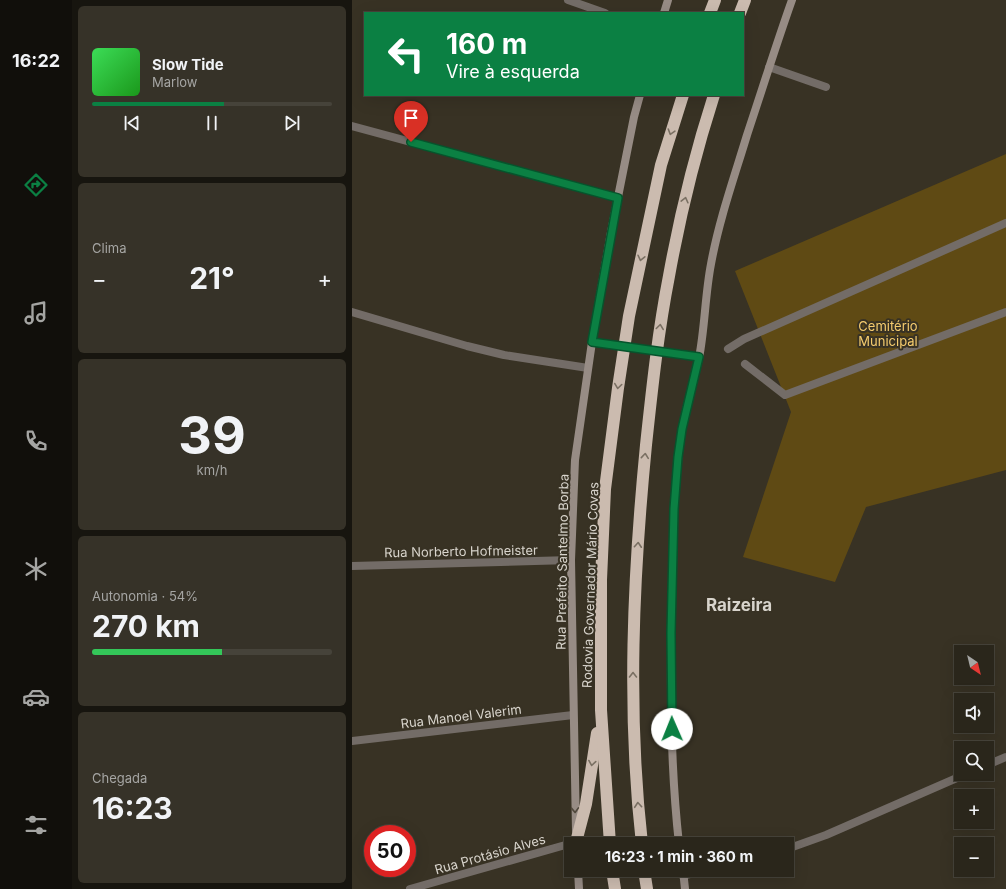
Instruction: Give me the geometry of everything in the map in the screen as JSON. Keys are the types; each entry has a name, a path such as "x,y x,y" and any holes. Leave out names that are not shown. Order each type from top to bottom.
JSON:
{"highway":[{"path":"710,12 715,0"},
{"path":"740,12 745,0"},
{"name":"Rodovia Governador Mário Covas","path":"610,837 601,710 601,588 605,489 628,316 661,165 683,96"},
{"path":"641,837 632,709 633,632 641,495 659,335 668,277 678,225 690,176 714,96"},
{"path":"578,837 586,804 601,710"},
{"path":"613,877 615,889"},
{"path":"645,877 647,889"}],"main road":[{"path":"664,12 668,0"},
{"path":"679,837 674,791 672,743 671,633 674,509 678,457 682,429 699,357 705,297 718,228 792,0"},
{"name":"Rua Prefeito Santelmo Borba","path":"576,837 571,560 575,460 592,342 618,198 634,117 640,96"},
{"path":"592,342 699,357"},
{"path":"578,877 579,889"},
{"path":"684,877 685,889"}],"street":[{"path":"568,0 602,12"},
{"path":"769,68 826,87"},
{"path":"352,126 618,198"},
{"path":"728,349 744,339 1006,223"},
{"path":"352,312 467,346 504,355 588,368"},
{"path":"745,364 785,395 1006,312"},
{"name":"Rua Norberto Hofmeister","path":"352,566 571,560"},
{"name":"Rua Manoel Valerim","path":"352,741 573,715"},
{"path":"994,762 1006,757"},
{"path":"794,846 826,835 954,779"},
{"name":"Rua Protásio Alves","path":"410,889 564,846"}],"green space":[{"name":"Cemitério Municipal","path":"1006,154 1006,470 866,507 835,582 743,557 791,412 735,271"}],"district":[{"name":"Raizeira","path":"739,605"}],"route":[{"path":"411,142 618,198 592,342 699,357 682,429 674,509 671,633 672,729"}]}
